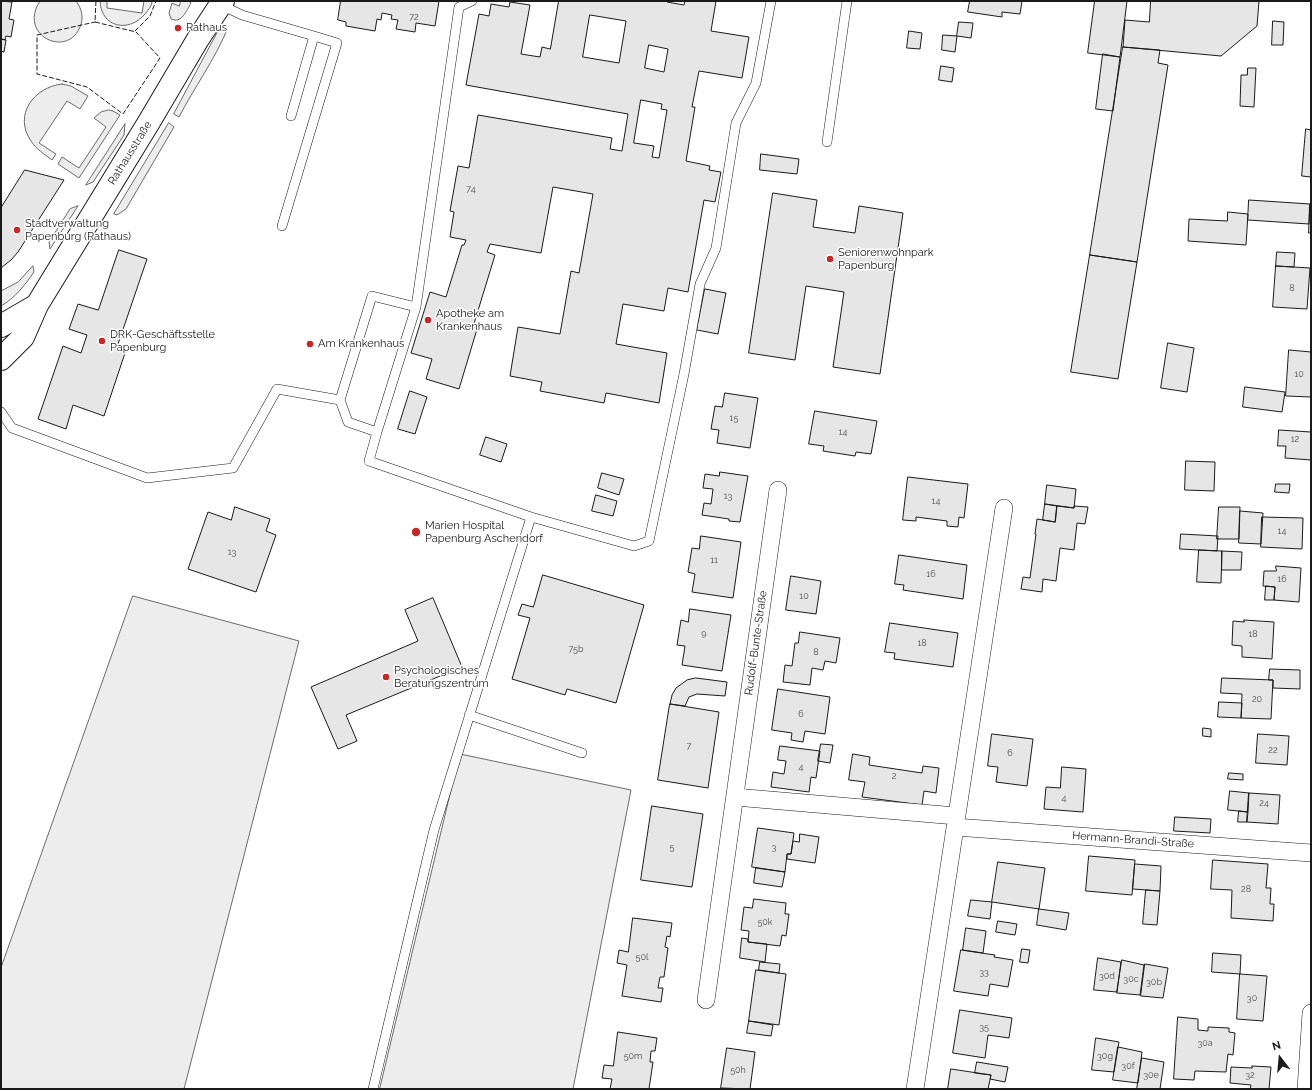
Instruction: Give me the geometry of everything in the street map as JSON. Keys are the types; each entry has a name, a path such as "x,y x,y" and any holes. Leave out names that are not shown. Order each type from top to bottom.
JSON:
{"street":[{"name":"Rathausstraße","path":"1,359 23,337 37,305 145,129 198,39 222,3"},
{"name":"Rathausstraße","path":"1,326 37,305"},
{"name":"Rudolf-Bunte-Straße","path":"706,1000 778,490"},
{"path":"915,1089 1004,508"},
{"path":"735,797 956,822"},
{"name":"Hermann-Brandi-Straße","path":"956,822 1311,853"},
{"path":"1308,1084 1311,1013"}],"lane":[{"path":"472,1 459,7 416,308 369,461 530,516 634,546 649,541 684,374 700,284 716,248 736,123 756,83 772,1"},
{"path":"827,142 847,1"},
{"path":"222,3 242,15 337,43 282,226"},
{"path":"291,116 314,36"},
{"path":"377,432 348,422 340,400 372,296 416,308"},
{"path":"1,412 12,428 147,478 233,468 277,389 340,400"},
{"path":"372,1089 434,830 530,516"},
{"path":"469,715 582,753"}],"shaded area":[{"path":"40,1 76,1 81,10 82,20 80,27 74,36 65,41 56,42 46,39 39,33 35,24 35,13"},
{"path":"100,1 107,1 107,8 142,13 144,1 151,1 152,3 139,20 131,24 117,25 110,22 105,17"},
{"path":"181,1 189,1 191,3 181,18 178,20 171,19 169,13 172,3 179,6"},
{"path":"221,26 227,30 222,41 179,117 174,114"},
{"path":"62,84 71,86 88,96 80,109 67,101 39,143 56,154 52,160 33,144 26,131 24,122 29,104 35,96 52,86"},
{"path":"109,110 120,115 79,178 58,164 62,157 79,168 106,127 94,118 101,112"},
{"path":"169,123 174,127 126,209 117,215 114,214"},
{"path":"125,124 124,135 93,182 86,185"},
{"path":"78,206 50,249 49,242 70,209"},
{"path":"33,266 34,272 23,286 11,299 1,306 1,291 18,282"},
{"path":"133,596 299,641 184,1089 1,1089 1,968"},
{"path":"460,754 631,790 573,1089 380,1089"}],"building":[{"path":"1,1 12,2 9,19 14,20 11,37 6,36 5,40 1,39"},
{"path":"341,1 439,1 435,26 416,23 415,32 396,29 398,20 391,19 392,15 382,13 381,20 377,19 375,31 346,26 346,22 338,20"},
{"path":"559,1 668,1 667,2 684,5 685,1 716,1 711,31 749,37 742,78 699,71 692,107 695,107 686,161 710,166 709,170 721,172 715,202 704,200 688,292 668,288 664,311 623,304 616,344 667,353 659,403 606,393 604,403 540,391 542,382 510,376 518,327 560,334 571,271 579,273 593,194 553,187 541,253 490,244 487,252 495,255 473,327 477,329 459,389 426,379 432,359 411,353 430,292 446,297 462,245 464,245 466,240 450,237 454,212 450,211 458,166 469,168 478,115 612,138 610,149 622,151 628,114 466,85 479,14 489,16 491,4 509,7 510,2 530,5 521,54 540,57 542,47 550,49","holes":["590,15 626,21 619,63 583,57","649,45 668,49 664,72 645,68","641,100 662,104 661,109 667,110 659,158 652,157 654,146 634,143"]},
{"path":"970,1 1022,1 1020,14 1002,12 1002,17 968,12"},
{"path":"1095,1 1127,1 1120,57 1088,53"},
{"path":"1151,1 1259,1 1257,26 1221,56 1123,47 1125,20 1149,22"},
{"path":"1273,21 1284,22 1283,45 1272,45"},
{"path":"959,22 973,23 971,38 957,36"},
{"path":"909,31 922,33 920,49 907,48"},
{"path":"943,35 957,36 955,52 942,50"},
{"path":"1,39 6,40 4,52 1,51"},
{"path":"1123,47 1160,50 1158,63 1168,65 1137,262 1090,255"},
{"path":"1103,54 1120,57 1113,111 1096,109"},
{"path":"941,66 954,68 952,82 939,80"},
{"path":"1248,68 1256,68 1254,107 1240,106 1241,75 1247,75"},
{"path":"1306,129 1311,130 1311,177 1302,176"},
{"path":"761,154 799,159 797,174 760,170"},
{"name":"Stadtverwaltung Papenburg (Rathaus)","path":"25,170 64,180 18,252 1,268 1,208"},
{"name":"Seniorenwohnpark Papenburg","path":"773,193 817,200 813,227 855,233 859,206 903,213 880,374 833,367 844,292 806,286 795,360 749,353"},
{"path":"1249,200 1310,204 1309,224 1248,220"},
{"path":"1310,204 1311,233 1309,233"},
{"path":"1228,212 1248,214 1246,245 1188,241 1189,219 1227,221"},
{"name":"DRK-Geschäftsstelle Papenburg","path":"119,250 147,259 117,347 126,350 104,416 73,405 66,429 38,419 63,346 81,353 87,335 69,329 78,304 98,310"},
{"path":"1277,252 1295,253 1294,267 1276,266"},
{"path":"1090,255 1137,262 1118,379 1071,372"},
{"path":"1276,266 1310,268 1307,309 1273,307"},
{"path":"705,289 726,293 718,334 697,330"},
{"path":"1168,343 1194,348 1187,392 1161,388"},
{"path":"1289,350 1311,352 1311,397 1286,396"},
{"path":"1245,387 1285,392 1282,412 1243,407"},
{"path":"410,391 427,397 415,434 398,429"},
{"path":"725,393 758,398 750,448 717,443 719,430 711,429 715,406 722,407"},
{"path":"815,411 877,421 871,454 856,452 855,456 823,451 824,446 809,444"},
{"path":"1279,430 1311,432 1311,460 1285,458 1286,446 1278,446"},
{"path":"486,437 507,444 501,462 480,455"},
{"path":"1186,461 1215,462 1214,491 1185,490"},
{"path":"720,472 748,476 740,522 702,515 704,503 711,504 713,489 703,488 705,474 719,476"},
{"path":"602,473 624,479 619,495 598,488"},
{"path":"908,477 968,484 964,518 959,517 958,527 947,526 947,521 916,517 916,521 903,520"},
{"path":"1276,484 1290,484 1289,493 1275,492"},
{"path":"1047,485 1076,489 1074,508 1045,504"},
{"path":"596,495 617,501 613,516 592,511"},
{"path":"1045,504 1057,506 1055,522 1043,520"},
{"path":"1057,506 1074,508 1074,506 1088,507 1085,524 1077,523 1074,550 1060,548 1056,581 1043,579 1042,592 1021,589 1023,577 1030,578 1037,519 1055,522"},
{"path":"235,507 270,519 266,531 276,535 256,592 188,569 208,512 231,520"},
{"path":"1219,507 1240,507 1239,539 1217,539"},
{"path":"1240,511 1263,513 1261,544 1239,543"},
{"path":"1262,517 1303,518 1302,549 1261,547"},
{"path":"1181,534 1218,536 1217,551 1180,549"},
{"path":"701,536 741,542 733,598 692,592 695,574 688,572 692,548 699,549"},
{"path":"1199,550 1222,551 1221,583 1197,582"},
{"path":"1222,551 1242,552 1241,570 1222,570"},
{"path":"899,555 967,565 963,599 903,590 904,585 895,584"},
{"path":"1276,566 1301,568 1299,602 1274,600 1275,587 1263,586 1264,571 1276,571"},
{"path":"543,575 644,605 616,703 567,689 565,695 512,679 530,618 518,615 522,604 533,607"},
{"path":"791,576 821,581 816,614 786,610"},
{"path":"1266,586 1275,587 1274,600 1265,600"},
{"name":"Psychologisches Beratungszentrum","path":"433,598 462,667 346,715 357,741 338,749 311,687 418,641 405,610"},
{"path":"690,609 731,615 722,671 682,665 685,646 677,645 681,620 688,622"},
{"path":"1244,620 1274,622 1272,659 1242,657 1242,646 1232,645 1233,621 1244,622"},
{"path":"890,623 958,633 953,667 894,659 895,653 885,652"},
{"path":"800,632 840,638 836,663 825,661 823,670 812,668 810,685 783,682 785,665 792,666 795,643 798,643"},
{"path":"1270,669 1300,670 1300,689 1273,688 1273,680 1269,680"},
{"path":"696,678 727,682 725,696 697,694 689,697 685,706 670,704 672,695 676,688 687,680"},
{"path":"1222,678 1273,680 1271,719 1241,718 1242,694 1221,693"},
{"path":"778,689 830,697 825,734 805,731 803,742 791,740 792,733 772,730"},
{"path":"1219,702 1242,703 1241,718 1218,717"},
{"path":"670,704 719,712 708,788 658,780"},
{"path":"1203,728 1211,729 1211,737 1203,736"},
{"path":"992,734 1033,739 1027,786 996,782 998,767 988,766"},
{"path":"1258,734 1289,736 1287,765 1256,763"},
{"path":"821,744 833,745 830,763 818,761"},
{"path":"780,746 820,751 816,778 811,777 809,792 771,787 773,772 784,774 786,761 778,760"},
{"path":"853,754 870,757 869,765 922,773 923,766 939,768 936,793 924,791 922,805 862,797 865,782 849,780"},
{"path":"1062,767 1086,769 1083,812 1044,809 1046,787 1060,788"},
{"path":"1229,773 1243,774 1243,780 1228,779"},
{"path":"1230,791 1249,793 1248,812 1228,810"},
{"path":"1249,793 1280,795 1278,824 1247,822"},
{"path":"652,806 703,814 692,887 641,880"},
{"path":"1239,811 1248,812 1247,822 1238,822"},
{"path":"1175,817 1211,819 1210,833 1174,831"},
{"path":"758,828 794,833 791,854 787,854 785,872 752,867"},
{"path":"800,834 819,837 815,863 787,859 787,854 791,854 793,841 799,842"},
{"path":"1089,856 1135,860 1132,895 1086,891"},
{"path":"1213,860 1268,864 1266,888 1271,888 1270,904 1274,904 1273,921 1231,918 1232,890 1211,889"},
{"path":"998,862 1045,868 1039,909 992,902"},
{"path":"1135,864 1161,866 1160,891 1133,889"},
{"path":"756,868 785,872 782,887 754,883"},
{"path":"1146,890 1160,891 1157,925 1143,924"},
{"path":"754,899 786,903 785,914 789,914 786,936 782,935 780,946 748,942 749,931 741,930 744,907 752,908"},
{"path":"971,900 992,902 990,919 968,916"},
{"path":"1039,909 1069,913 1066,930 1037,925"},
{"path":"633,918 672,923 670,937 667,936 665,947 668,948 664,977 660,977 658,988 663,988 661,1002 622,996 627,965 617,963 619,950 628,952"},
{"path":"998,921 1017,924 1015,935 996,932"},
{"path":"966,928 986,931 983,953 963,950"},
{"path":"742,938 748,939 748,942 767,944 765,962 740,958"},
{"path":"1022,949 1030,950 1028,963 1020,962"},
{"path":"961,950 995,955 994,957 1013,960 1008,987 990,984 988,996 954,991"},
{"path":"1213,953 1241,955 1240,974 1212,972"},
{"path":"1098,958 1121,962 1117,992 1094,990"},
{"path":"1122,960 1144,965 1140,995 1117,993"},
{"path":"760,962 780,964 779,973 759,970"},
{"path":"1145,964 1168,968 1163,998 1141,996"},
{"path":"756,970 786,974 779,1025 749,1021"},
{"path":"1240,974 1267,976 1263,1021 1237,1019"},
{"path":"960,1010 1012,1018 1009,1038 988,1035 985,1058 953,1053"},
{"path":"1178,1017 1198,1019 1198,1030 1208,1031 1208,1027 1229,1028 1229,1032 1235,1033 1233,1055 1228,1054 1226,1072 1195,1071 1194,1080 1174,1079"},
{"path":"749,1021 773,1025 771,1036 747,1033"},
{"path":"618,1032 657,1038 655,1051 651,1051 650,1062 653,1062 649,1089 610,1089 612,1079 602,1078 604,1065 613,1066"},
{"path":"1096,1038 1119,1042 1114,1072 1092,1070"},
{"path":"1118,1047 1142,1052 1138,1083 1113,1080"},
{"path":"727,1048 755,1052 750,1089 721,1088"},
{"path":"1142,1058 1164,1062 1160,1089 1137,1089"},
{"path":"977,1062 1008,1067 1005,1082 990,1079 991,1075 975,1073"},
{"path":"1252,1066 1271,1067 1269,1089 1250,1089 1251,1085 1230,1083 1231,1067 1252,1068"},
{"path":"951,1069 991,1075 988,1089 948,1089"}],"fence":[{"path":"96,1 96,22"},
{"path":"135,31 150,16 156,1"},
{"path":"95,22 136,32 160,58 123,114 87,87 37,74 37,35 95,22"}],"place":[{"name":"Rathaus","path":"178,28"},
{"name":"Stadtverwaltung Papenburg (Rathaus)","path":"17,230"},
{"name":"Seniorenwohnpark Papenburg","path":"830,259"},
{"name":"Apotheke am Krankenhaus","path":"428,320"},
{"name":"DRK-Geschäftsstelle Papenburg","path":"102,341"},
{"name":"Am Krankenhaus","path":"310,344"},
{"name":"Marien Hospital Papenburg Aschendorf","path":"416,532"},
{"name":"Psychologisches Beratungszentrum","path":"386,677"}]}
